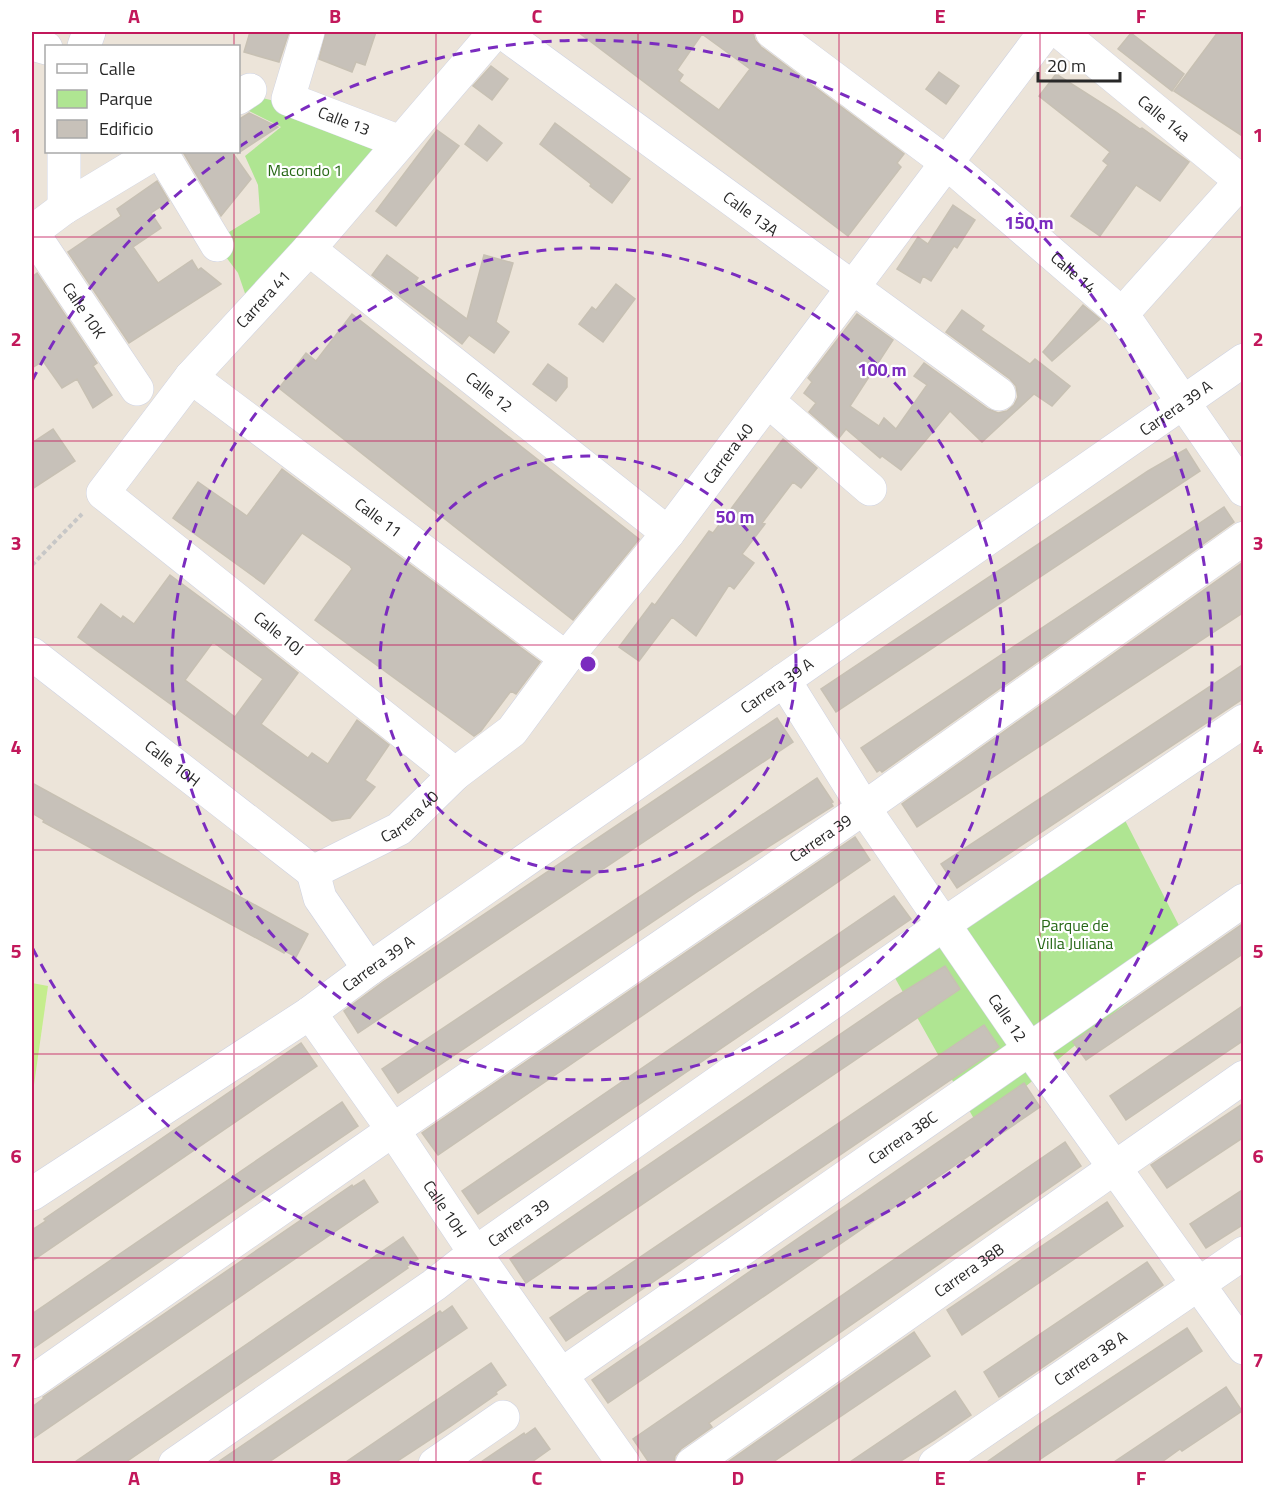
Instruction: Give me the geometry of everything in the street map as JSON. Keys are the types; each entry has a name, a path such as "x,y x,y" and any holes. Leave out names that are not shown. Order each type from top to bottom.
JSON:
{"street":[{"name":"Calle 13","path":"308,32 288,99 400,142"},
{"name":"Carrera 41","path":"103,493 191,377 309,249 495,32"},
{"name":"Calle 13A","path":"502,32 999,394"},
{"name":"Calle 14","path":"772,32 947,164 1122,314 1244,490"},
{"name":"Carrera 40","path":"313,872 399,829 454,774 512,731 566,658 668,533 1045,32"},
{"name":"Calle 14a","path":"1060,32 1242,179"},
{"path":"64,153 64,208"},
{"path":"32,232 64,208 157,153"},
{"path":"160,153 217,245"},
{"path":"1122,314 1242,179"},
{"name":"Calle 10K","path":"32,232 137,389"},
{"name":"Calle 12","path":"309,249 668,533"},
{"name":"Carrera 39 A","path":"32,1194 310,1013 369,969 1244,360"},
{"name":"Calle 11","path":"191,377 566,658"},
{"path":"768,401 870,489"},
{"name":"Calle 10J","path":"103,493 454,774"},
{"name":"Carrera 39","path":"32,1382 393,1130 864,808 1244,537"},
{"name":"Calle 10H","path":"32,654 313,872"},
{"name":"Calle 12","path":"784,680 864,808 1030,1050 1244,1348"},
{"name":"Carrera 39","path":"175,1464 434,1285 475,1253 944,924 1244,721"},
{"path":"313,872 320,898 369,969"},
{"name":"Carrera 38C","path":"561,1375 1244,900"},
{"name":"Calle 10H","path":"310,1013 624,1464"},
{"name":"Carrera 38B","path":"692,1464 1244,1077"},
{"name":"Carrera 38 A","path":"935,1464 1244,1253"},
{"path":"435,1464 503,1417"}],"path":[{"path":"32,565 103,493"}],"green space":[{"name":"Macondo 1","path":"254,96 287,104 391,143 249,305 238,273 226,257 221,237 260,213 258,185 245,156 281,127 247,110"},
{"name":"Parque de Villa Juliana","path":"1110,791 1191,949 978,1126 895,978"},
{"path":"32,983 48,986 32,1099"}],"building":[{"path":"250,32 289,32 279,62 244,52"},
{"path":"326,32 376,32 365,65 356,62 352,72 319,59"},
{"path":"578,32 753,32 755,40 761,47 904,154 897,163 901,167 848,236","holes":["702,34 750,69 719,110 679,81 683,75 677,70"]},
{"path":"1218,32 1244,32 1244,137 1174,91"},
{"path":"1131,33 1184,74 1172,91 1118,49"},
{"path":"491,66 508,79 492,100 473,86"},
{"path":"939,72 959,86 946,104 926,89"},
{"path":"1056,74 1140,129 1142,128 1189,162 1160,201 1136,185 1100,236 1071,216 1108,165 1103,161 1110,152 1039,96"},
{"path":"249,113 278,127 240,152 240,119"},
{"path":"555,123 630,179 612,203 540,144"},
{"path":"479,125 502,143 487,161 465,144"},
{"path":"437,130 459,146 396,226 376,211"},
{"path":"184,153 233,153 251,179 221,216"},
{"path":"157,181 169,201 151,213 161,228 133,247 158,283 192,260 198,270 201,268 221,284 129,343 68,252 121,216 117,209"},
{"path":"953,205 975,220 957,248 954,246 931,281 923,276 920,283 897,269 918,237 928,244"},
{"path":"387,255 418,278 416,281 467,319 484,255 513,263 496,322 509,332 494,353 469,335 462,344 372,275"},
{"path":"37,273 97,363 93,366 112,395 93,408 77,379 62,388 43,361 32,368 32,277"},
{"path":"616,284 635,299 603,342 579,324 592,307 596,310"},
{"path":"1083,305 1100,319 1052,361 1043,352"},
{"path":"962,310 984,326 981,330 1030,364 1035,359 1070,386 1052,406 1034,394 982,442 950,411 901,470 882,456 880,458 846,429 839,438 809,412 816,403 804,393 812,382 808,378 857,314 893,340 850,406 879,426 884,418 896,429 927,385 914,376 924,363 988,409 998,413 1007,411 1018,397 1016,386 1010,379 946,332"},
{"path":"352,314 639,539 573,620 279,388 306,353 316,361"},
{"path":"548,364 567,378 567,387 556,401 533,384"},
{"path":"53,429 75,461 32,489 32,443"},
{"path":"783,439 817,468 801,488 793,482 762,523 765,524 742,554 754,563 734,589 729,585 696,636 672,617 639,661 619,647 652,603 655,605 709,531 713,533"},
{"path":"1186,449 1200,471 836,712 821,689 1148,471"},
{"path":"282,469 540,662 516,694 511,691 481,731 474,736 315,620 352,569 350,566 302,533 264,584 173,518 198,482 247,516"},
{"path":"1224,507 1234,522 882,772 880,770 877,772 861,748"},
{"path":"1242,563 1244,565 1244,612 917,827 902,804"},
{"path":"170,575 298,673 261,724 308,758 312,753 328,764 357,720 389,745 365,780 375,787 350,818 332,821 78,637 101,604 121,619 123,616 134,624","holes":["213,642 263,679 235,717 185,680"]},
{"path":"1244,664 1244,698 957,888 941,864"},
{"path":"777,718 793,742 358,1033 344,1011 383,982"},
{"path":"817,778 833,802 831,803 833,806 700,890 398,1093 382,1069"},
{"path":"32,783 308,934 296,957 285,951 284,953 43,822 44,820 32,813"},
{"path":"855,837 870,860 438,1155 422,1133"},
{"path":"894,896 911,919 478,1214 462,1191"},
{"path":"1244,923 1244,953 1086,1060 1073,1042"},
{"path":"945,966 960,989 526,1283 510,1259 895,997"},
{"path":"1244,1005 1244,1040 1126,1120 1110,1096"},
{"path":"984,1025 999,1047 566,1341 550,1318"},
{"path":"301,1043 317,1066 32,1261 32,1230 46,1221 44,1219"},
{"path":"1024,1083 1040,1107 608,1403 592,1380"},
{"path":"342,1102 358,1126 32,1349 32,1314"},
{"path":"1244,1103 1244,1137 1167,1188 1151,1165"},
{"path":"1065,1142 1081,1166 709,1423 712,1427 681,1449 675,1456 674,1464 650,1464 633,1439"},
{"path":"364,1180 378,1202 32,1439 32,1407 43,1397 352,1185 353,1187"},
{"path":"1244,1189 1244,1224 1206,1248 1190,1224"},
{"path":"1107,1202 1123,1226 962,1335 947,1310"},
{"path":"403,1237 418,1259 291,1349 123,1464 72,1464"},
{"path":"1147,1262 1163,1285 999,1397 984,1372"},
{"path":"452,1306 467,1328 266,1464 215,1464 440,1311 442,1313"},
{"path":"1187,1328 1202,1351 1033,1464 984,1464 1044,1422"},
{"path":"914,1332 930,1356 770,1464 725,1464"},
{"path":"491,1363 506,1385 496,1392 497,1394 451,1426 393,1464 343,1464"},
{"path":"1226,1387 1242,1411 1159,1464 1111,1464"},
{"path":"955,1391 971,1415 896,1464 847,1464"},
{"path":"535,1428 550,1449 529,1464 478,1464 524,1433 525,1435"}]}
